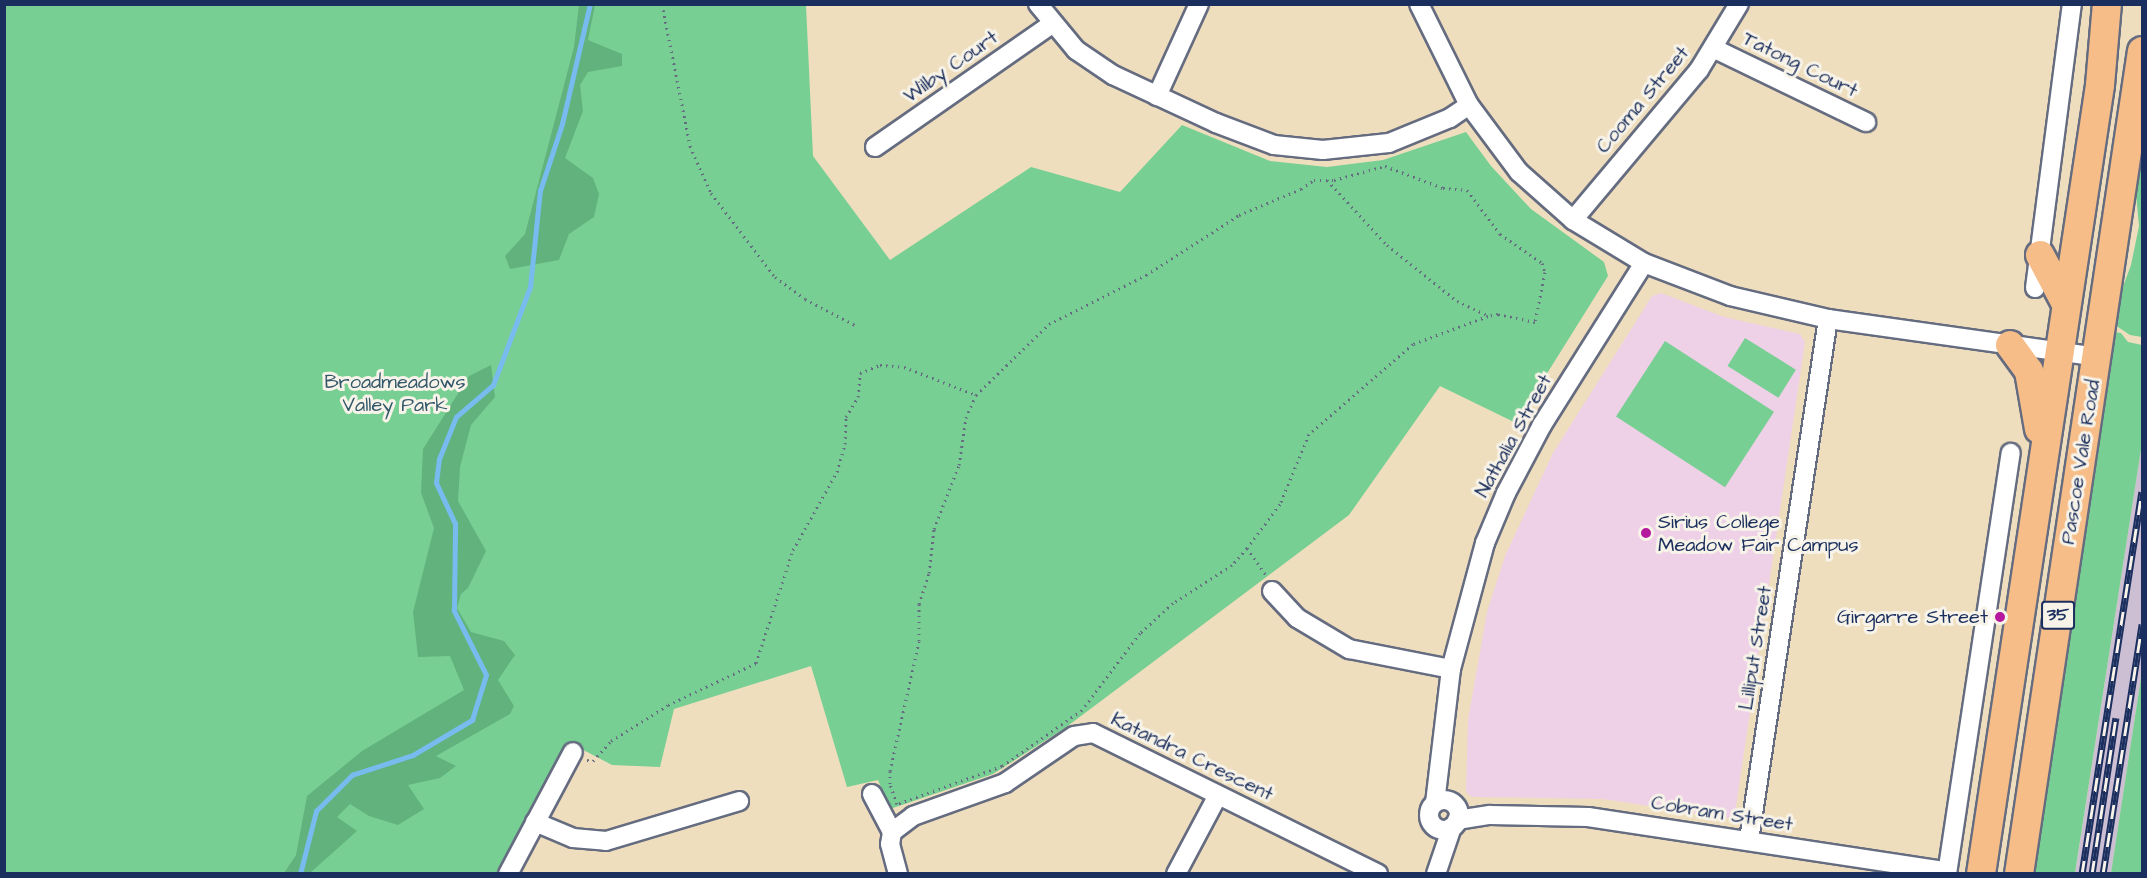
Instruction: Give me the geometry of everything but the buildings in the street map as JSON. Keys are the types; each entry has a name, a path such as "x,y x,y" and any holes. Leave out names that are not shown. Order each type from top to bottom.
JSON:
{"main road":[{"name":"Pascoe Vale Road","path":"1981,873 2100,85 2107,4"},
{"name":"Pascoe Vale Road","path":"2019,873 2142,51"},
{"path":"2040,255 2067,304"},
{"path":"2010,345 2029,371 2043,458"}],"street":[{"path":"1038,4 1052,24 1095,64 1157,96 1249,137 1323,150 1389,143 1450,118 1469,105"},
{"path":"1157,96 1199,4"},
{"path":"1419,4 1469,105 1519,172 1573,220 1644,263 1730,296 1828,319 2097,357"},
{"name":"Cooma Street","path":"1573,220 1715,49 1739,4"},
{"path":"2035,288 2072,4"},
{"name":"Wilby Court","path":"875,147 1052,24"},
{"name":"Tatong Court","path":"1715,49 1866,122"},
{"name":"Nathalia Street","path":"1436,872 1448,814 1443,753 1451,669 1471,587 1506,493 1542,425 1644,263"},
{"name":"Lilliput Street","path":"1749,840 1828,319"},
{"path":"1947,872 2000,540 2011,453"},
{"name":"Pascoe Vale Road","path":"2000,540 2032,533"},
{"path":"1269,583 1297,618 1349,649 1451,669"},
{"name":"Katandra Crescent","path":"892,832 913,816 1005,783 1081,734 1107,738 1378,873"},
{"path":"508,873 572,755"},
{"path":"872,794 892,832 890,844 898,873"},
{"path":"1176,873 1218,795"},
{"path":"536,822 573,838 606,841 740,801"},
{"name":"Cobram Street","path":"1448,814 1588,817 1947,872"}],"path":[{"path":"662,4 690,146 711,193 775,277 805,299 855,325"},
{"path":"1385,166 1443,188 1471,193 1487,220 1539,260 1545,272 1535,322 1498,314 1413,344 1309,434 1280,504 1247,548 1232,565 1173,603 1140,633 1082,710 1002,766 897,804 890,784 890,771 920,641 920,604 929,573 934,529 959,465 966,418 976,395 1049,324 1146,275 1239,215 1301,189 1314,180 1328,180 1385,166"},
{"path":"1328,180 1387,245 1457,301 1488,316"},
{"path":"572,755 594,761 611,741 668,705 756,663 793,550 837,472 845,444 846,417 858,397 860,372 880,365 904,367 976,395"},
{"path":"1247,548 1269,583"}],"shaded area":[{"name":"Sirius College Meadow Fair Campus","path":"1661,293 1724,317 1800,334 1805,342 1735,813 1728,818 1603,799 1472,797 1466,792 1468,720 1487,612 1505,556 1553,453 1652,296"},
{"path":"2142,443 2142,671 2111,873 2075,874"}],"green space":[{"name":"Broadmeadows Valley Park","path":"5,5 806,5 813,156 890,260 1031,167 1120,192 1182,125 1270,161 1327,167 1383,160 1466,132 1491,166 1531,209 1604,262 1608,276 1516,423 1440,386 1349,515 1065,728 993,774 890,809 878,780 847,787 811,666 674,709 660,767 612,765 570,743 499,873 5,874"},
{"path":"579,5 595,5 588,40 622,54 622,66 588,72 580,85 583,111 565,158 593,178 599,194 594,217 569,234 559,260 510,269 505,256 525,234 574,47"},
{"path":"2142,138 2142,337 2130,335 2115,325 2117,303 2131,265 2139,226 2135,182"},
{"path":"2113,332 2121,333 2128,342 2142,345 2142,443 2075,873 2031,874"},
{"path":"1745,338 1796,370 1778,398 1728,366"},
{"path":"1665,341 1774,412 1725,487 1616,416"},
{"path":"491,365 495,397 471,425 460,467 458,501 486,551 468,588 461,594 457,608 471,632 504,641 515,655 498,680 514,706 510,714 436,756 456,766 440,778 408,785 424,809 398,825 369,816 350,804 337,817 357,831 310,873 284,873 296,855 307,796 362,751 464,690 450,656 418,657 413,612 434,528 421,493 423,449 469,376"},
{"path":"2142,671 2142,873 2111,873"}],"waterway":[{"path":"300,874 316,811 352,775 413,755 472,720 486,675 454,611 455,524 436,483 439,459 456,417 493,385 530,287 540,191 562,124 590,4"}],"railway":[{"path":"2082,874 2142,492"},
{"path":"2103,874 2142,624"},
{"path":"2092,874 2116,718"}],"place":[{"name":"Sirius College Meadow Fair Campus","path":"1646,533"},
{"name":"Girgarre Street","path":"2000,617"}]}
